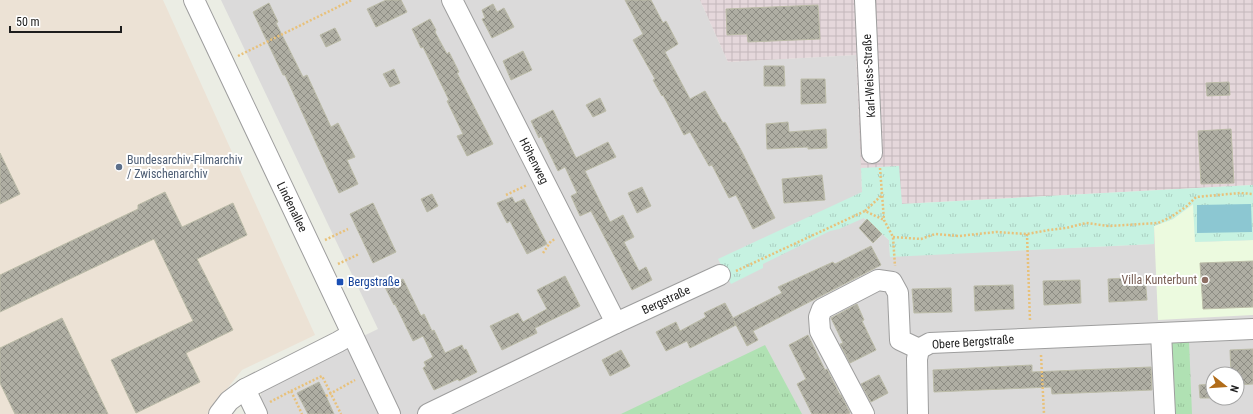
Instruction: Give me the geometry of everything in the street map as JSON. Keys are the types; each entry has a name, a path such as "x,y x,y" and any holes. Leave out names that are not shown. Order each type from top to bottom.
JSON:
{"street":[{"name":"Lindenallee","path":"194,0 390,414"},
{"name":"Höhenweg","path":"452,0 616,323"},
{"name":"Karl-Weiss-Straße","path":"865,0 872,152"},
{"name":"Bergstraße","path":"428,414 616,323 720,275"},
{"path":"864,414 820,331 819,318 822,309 878,280 892,282"},
{"name":"Obere Bergstraße","path":"892,282 898,293 900,340 919,349 930,343 1253,329"},
{"path":"1160,333 1164,414"},
{"path":"219,414 229,401 245,388 352,334"},
{"path":"918,414 917,359 919,349"},
{"path":"245,388 256,412"}],"path":[{"path":"237,56 352,0"},
{"path":"872,152 880,167 884,220 893,237 895,268 892,282"},
{"path":"506,195 542,178"},
{"path":"893,237 921,240 935,234 959,236 996,232 1027,234 1066,228 1086,223 1109,226 1158,223 1171,217 1187,206 1196,196 1240,193 1253,194"},
{"path":"720,275 735,272 865,211 883,195"},
{"path":"865,211 884,220"},
{"path":"325,240 348,230"},
{"path":"1027,234 1030,328 1039,330 1041,338 1044,414"},
{"path":"337,264 359,254"},
{"path":"256,412 322,376 341,414"},
{"path":"326,396 356,379"},
{"path":"292,391 302,414"}],"shaded area":[{"name":"Bundesarchiv-Filmarchiv / Zwischenarchiv","path":"0,0 163,0 315,335 242,370 207,414 0,414"},
{"path":"221,0 700,0 728,62 856,55 864,218 889,240 890,256 1154,244 1154,226 1173,219 1195,242 1253,240 1253,414 264,414 261,407 261,392 272,380 378,329"},
{"path":"700,0 1253,0 1253,185 901,204 862,192 856,55 728,62"},
{"name":"Villa Kunterbunt","path":"1194,204 1195,242 1253,240 1253,315 1158,320 1154,226 1173,219"},
{"path":"1251,204 1252,232 1197,233 1197,205"}],"green space":[{"path":"899,166 902,204 1253,185 1253,240 1195,242 1193,204 1173,219 1154,226 1154,244 890,257 889,240 864,218 839,229 830,231 763,264 763,268 731,284 718,259 862,192 861,168"},
{"path":"1189,340 1192,414 1175,414 1174,375 1168,370 1171,343 1175,341"},
{"path":"765,345 802,414 621,414"}],"building":[{"path":"386,0 401,0 407,12 376,27 367,9"},
{"path":"625,0 651,0 663,23 666,21 678,44 665,52 690,99 705,91 723,123 725,122 741,150 775,218 753,229 736,195 729,198 712,165 709,166 690,132 684,135 663,95 662,96 653,80 655,79 633,40 643,34"},
{"path":"269,3 278,22 276,23 303,77 307,75 331,127 338,123 355,157 347,160 358,184 339,193 285,75 283,75 253,12"},
{"path":"493,4 497,12 504,8 514,27 492,38 482,19 485,18 482,10"},
{"path":"818,5 820,39 748,42 747,34 727,35 726,9"},
{"path":"430,19 447,54 449,52 459,72 457,73 493,144 467,156 457,136 463,134 447,101 449,100 423,47 421,48 412,29"},
{"path":"335,28 341,40 326,47 320,35"},
{"path":"523,51 532,70 511,80 503,61"},
{"path":"764,66 784,66 785,86 764,86"},
{"path":"394,69 400,83 390,87 383,74"},
{"path":"801,79 825,79 826,103 801,104"},
{"path":"1229,82 1230,95 1207,96 1206,83"},
{"path":"600,98 606,111 593,117 586,105"},
{"path":"553,110 576,158 608,142 616,157 585,171 610,222 623,215 634,237 624,242 639,271 646,267 652,280 632,290 591,211 580,216 571,196 577,193 565,167 558,171 541,136 539,138 531,121"},
{"path":"788,122 789,132 826,129 827,148 808,149 808,147 767,149 766,124"},
{"path":"1231,129 1234,183 1201,184 1198,131"},
{"path":"0,153 20,194 0,204"},
{"path":"822,175 825,200 784,203 782,179"},
{"path":"642,187 651,206 637,213 628,193"},
{"path":"165,192 182,227 233,203 247,235 197,259 233,330 186,353 200,382 136,413 111,360 193,321 154,239 0,312 0,275 138,209 138,205"},
{"path":"432,194 438,206 427,212 421,199"},
{"path":"512,197 515,203 524,199 547,244 527,254 510,221 507,223 497,203"},
{"path":"373,203 396,252 373,263 350,214"},
{"path":"867,219 882,234 873,243 859,228"},
{"path":"871,246 881,265 753,331 758,340 747,346 734,321 736,325 690,348 687,341 666,351 656,332 676,322 680,331 706,317 704,313 725,303 733,318 782,293 778,287 833,262 835,264"},
{"path":"1253,261 1253,307 1203,309 1200,263"},
{"path":"565,276 580,306 535,328 537,333 502,350 490,326 518,313 523,322 547,309 537,290"},
{"path":"1145,277 1147,300 1109,302 1108,279"},
{"path":"403,279 421,316 424,314 432,331 434,330 445,353 462,345 464,350 466,349 477,372 459,381 458,379 434,390 423,368 426,366 424,362 433,357 423,336 413,341 385,287"},
{"path":"1080,280 1081,303 1044,305 1043,281"},
{"path":"1013,285 1014,309 975,311 974,286"},
{"path":"951,288 952,312 914,313 912,289"},
{"path":"857,304 864,320 862,321 876,350 850,363 840,344 843,343 831,318"},
{"path":"62,318 108,414 15,414 0,383 0,348"},
{"path":"808,335 825,370 827,369 850,413 812,414 797,384 806,379 789,345"},
{"path":"1253,349 1253,384 1245,384 1245,366 1231,366 1230,350"},
{"path":"621,350 630,366 610,376 602,360"},
{"path":"1032,365 1032,372 1151,367 1152,390 1052,394 1051,387 934,392 933,370"},
{"path":"879,375 888,393 871,402 861,384"},
{"path":"319,382 334,414 308,414 297,393"},
{"path":"1199,385 1205,385 1205,398 1200,398"}],"place":[{"name":"Bundesarchiv-Filmarchiv / Zwischenarchiv","path":"119,167"},
{"name":"Villa Kunterbunt","path":"1205,280"},
{"name":"Bergstraße","path":"340,282"}]}
